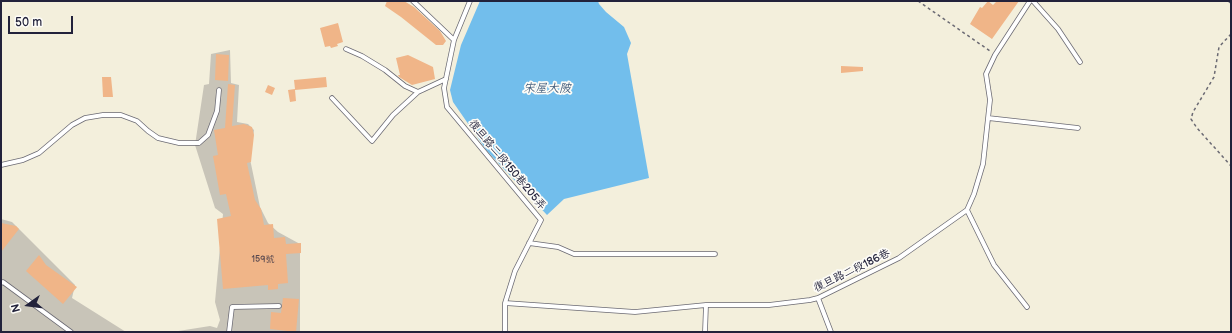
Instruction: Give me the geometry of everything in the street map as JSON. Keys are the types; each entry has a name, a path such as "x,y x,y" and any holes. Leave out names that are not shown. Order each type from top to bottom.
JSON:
{"lane":[{"path":"413,1 454,40"},
{"name":"復旦路二段150巷205弄","path":"470,1 454,40 444,88 447,107 541,220 515,272 505,303 505,332"},
{"path":"1026,307 994,265 967,210 974,194 983,164 990,100 986,74 995,55 1030,1"},
{"path":"1033,1 1058,29 1080,62"},
{"path":"346,48 385,70 405,86 418,92"},
{"path":"332,98 372,141 393,115 418,92 446,79"},
{"path":"1,166 23,160 39,153 72,125 85,118 104,114 121,115 137,121 158,138 179,143 199,143 208,135 217,111 219,90"},
{"path":"988,118 1078,128"},
{"name":"復旦路二段186巷","path":"505,303 635,312 706,305 769,305 810,300 818,298 899,258 967,210"},
{"path":"529,243 558,247 574,254 715,254"},
{"path":"1,283 3,282 71,332"},
{"path":"818,298 831,332"},
{"path":"705,332 706,305"},
{"path":"229,332 232,307 279,306"}],"path":[{"path":"918,1 995,55"},
{"path":"1169,1 1227,1 1231,3"},
{"path":"1231,34 1219,47 1214,77 1193,112 1191,119 1197,128 1231,166"}],"shaded area":[{"path":"230,50 231,83 239,85 237,122 248,124 254,130 250,159 260,207 268,223 278,232 300,244 300,332 172,332 210,326 217,328 220,320 215,302 223,214 215,208 195,145 204,85 209,84 211,54"},
{"path":"1,219 12,222 75,285 72,298 126,332 1,332"}],"water":[{"name":"宋屋大陂","path":"480,1 598,1 606,12 624,27 631,43 627,54 649,178 564,199 547,215 487,151 453,102 450,90 461,45"}],"building":[{"path":"387,1 404,1 414,7 440,31 446,41 443,45 436,45 385,6"},
{"path":"988,1 993,5 997,1 1019,1 992,39 970,24 980,7 982,8"},
{"path":"338,23 343,42 337,44 338,46 331,48 330,46 325,47 320,28"},
{"path":"216,54 229,55 228,81 215,80"},
{"path":"408,55 433,67 435,79 412,85 399,77 398,75 400,75 396,58"},
{"path":"841,66 863,67 863,71 841,73"},
{"path":"102,77 111,77 113,97 103,97"},
{"path":"326,77 327,87 295,90 296,101 290,102 288,90 295,89 294,80"},
{"path":"228,84 235,85 232,126 244,124 252,127 254,135 251,162 247,163 255,200 261,209 264,225 273,224 274,238 285,237 286,244 301,243 301,253 286,254 288,283 278,284 278,289 268,290 268,285 223,289 217,219 231,216 226,194 220,195 213,156 218,155 214,130 225,128"},
{"path":"268,85 275,88 272,95 265,92"},
{"path":"1,223 16,226 19,229 1,252"},
{"path":"39,255 46,265 77,287 63,304 26,271"},
{"path":"283,298 299,299 296,332 270,329 271,312 281,313"}]}
